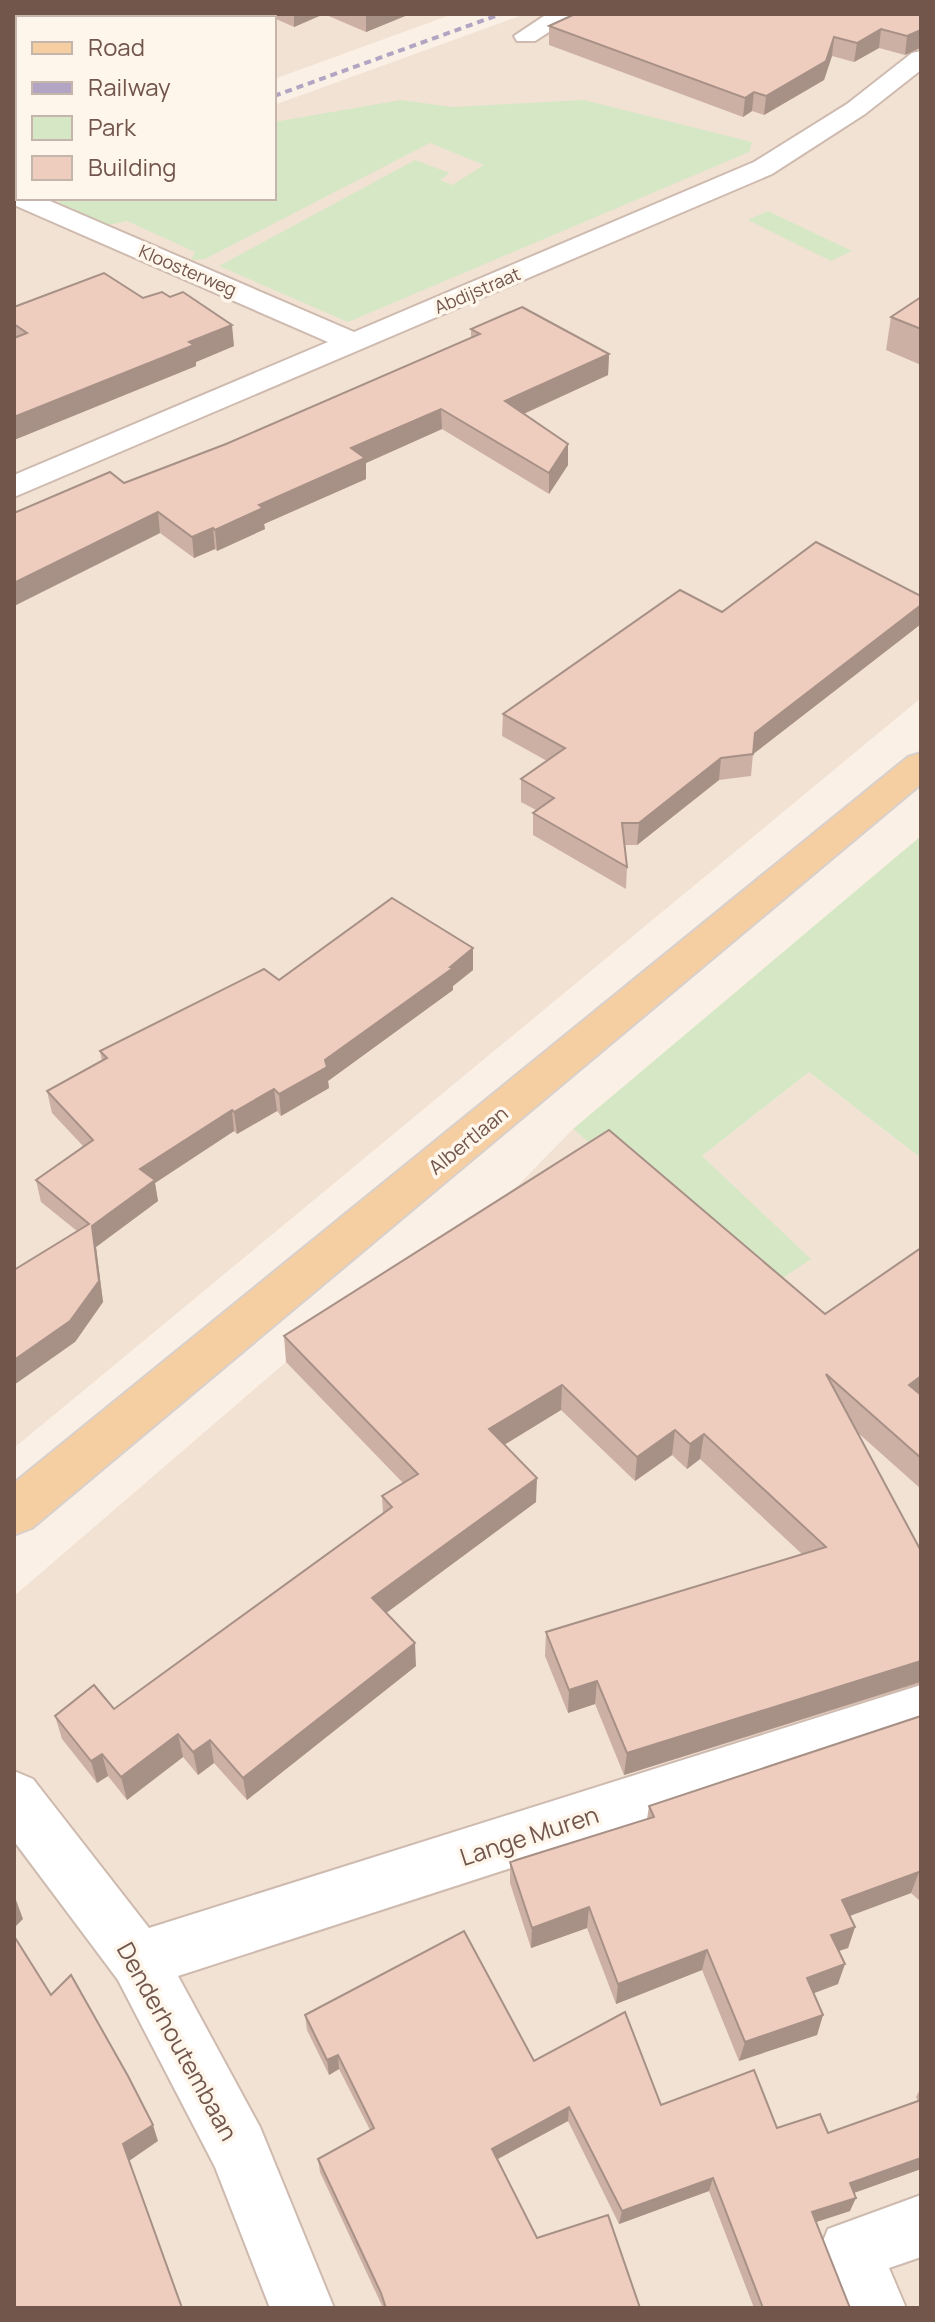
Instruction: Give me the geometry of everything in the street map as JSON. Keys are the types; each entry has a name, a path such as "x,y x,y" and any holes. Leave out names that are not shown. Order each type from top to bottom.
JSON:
{"main road":[{"name":"Albertlaan","path":"14,1513 921,765"}],"street":[{"path":"526,36 565,14"},
{"name":"Abdijstraat","path":"14,487 763,168 856,109 921,58"},
{"name":"Kloosterweg","path":"24,200 355,343"},
{"name":"Lange Muren","path":"138,1960 921,1710"},
{"name":"Denderhoutembaan","path":"14,1797 138,1960 238,2149 302,2308"},
{"path":"874,2308 850,2251 921,2226"}],"shaded area":[{"path":"14,14 453,14 276,78 276,16 16,16 14,165"},
{"path":"525,14 921,14 921,698 14,1448 14,193 16,200 276,200 276,104"},
{"path":"809,1072 921,1158 921,2308 14,2308 14,1596 286,1362 443,1262 573,1129 764,1291 810,1259 702,1156"}],"green space":[{"path":"401,100 452,107 584,100 752,142 749,152 348,322 219,266 415,160 450,173 440,180 452,185 484,165 430,143 205,259 191,260 195,252 127,221 103,226 64,208 58,200 276,200 276,122"},
{"path":"768,211 852,251 831,261 748,220"},
{"path":"921,836 921,1158 809,1072 702,1156 811,1259 764,1291 573,1129"}],"building":[{"path":"14,14 61,14 16,16 14,29"},
{"path":"575,14 921,14 921,30 907,36 881,29 857,43 834,37 826,61 766,96 754,92 745,98 549,26"},
{"path":"14,36 16,80 14,80"},
{"path":"104,273 143,298 162,292 170,297 183,292 232,325 189,342 194,345 14,417 14,338 27,333 14,324 14,307"},
{"path":"921,297 921,329 891,317"},
{"path":"522,307 609,354 505,401 568,444 549,473 441,409 351,448 365,458 259,505 263,508 215,530 213,528 192,537 158,512 14,583 14,513 110,472 124,483 226,444 480,334 471,329"},
{"path":"816,542 921,596 921,605 755,733 753,754 721,758 639,823 622,823 627,867 533,813 554,798 521,779 565,748 503,714 680,590 722,612"},
{"path":"392,898 473,948 450,967 453,968 325,1060 327,1067 279,1094 274,1089 234,1112 232,1110 140,1169 155,1180 92,1226 99,1281 70,1321 14,1360 14,1270 89,1224 36,1180 93,1140 47,1091 107,1058 100,1051 264,969 279,980"},
{"path":"609,1130 825,1314 921,1248 921,1376 909,1385 921,1395 921,1458 826,1374 921,1551 921,1661 627,1753 597,1681 569,1690 546,1632 826,1547 704,1434 690,1444 675,1430 637,1457 562,1385 489,1429 537,1478 372,1598 415,1643 243,1778 210,1740 193,1752 178,1734 121,1777 102,1754 91,1761 55,1716 94,1685 114,1709 392,1507 382,1496 418,1474 284,1336"},
{"path":"921,1716 921,1874 919,1872 842,1900 855,1927 831,1935 845,1964 807,1978 823,2015 745,2042 707,1950 618,1984 589,1907 532,1928 510,1862 654,1817 649,1806"},
{"path":"464,1931 534,2061 625,2012 661,2105 754,2070 777,2128 820,2114 828,2133 921,2100 921,2158 850,2183 856,2198 812,2212 850,2308 763,2308 713,2178 622,2211 569,2107 492,2149 537,2238 608,2215 640,2308 386,2308 318,2159 374,2128 338,2055 327,2060 305,2015"},
{"path":"14,1936 51,1995 71,1975 153,2125 123,2144 182,2308 14,2308"}],"railway":[{"path":"276,95 501,14"}]}
